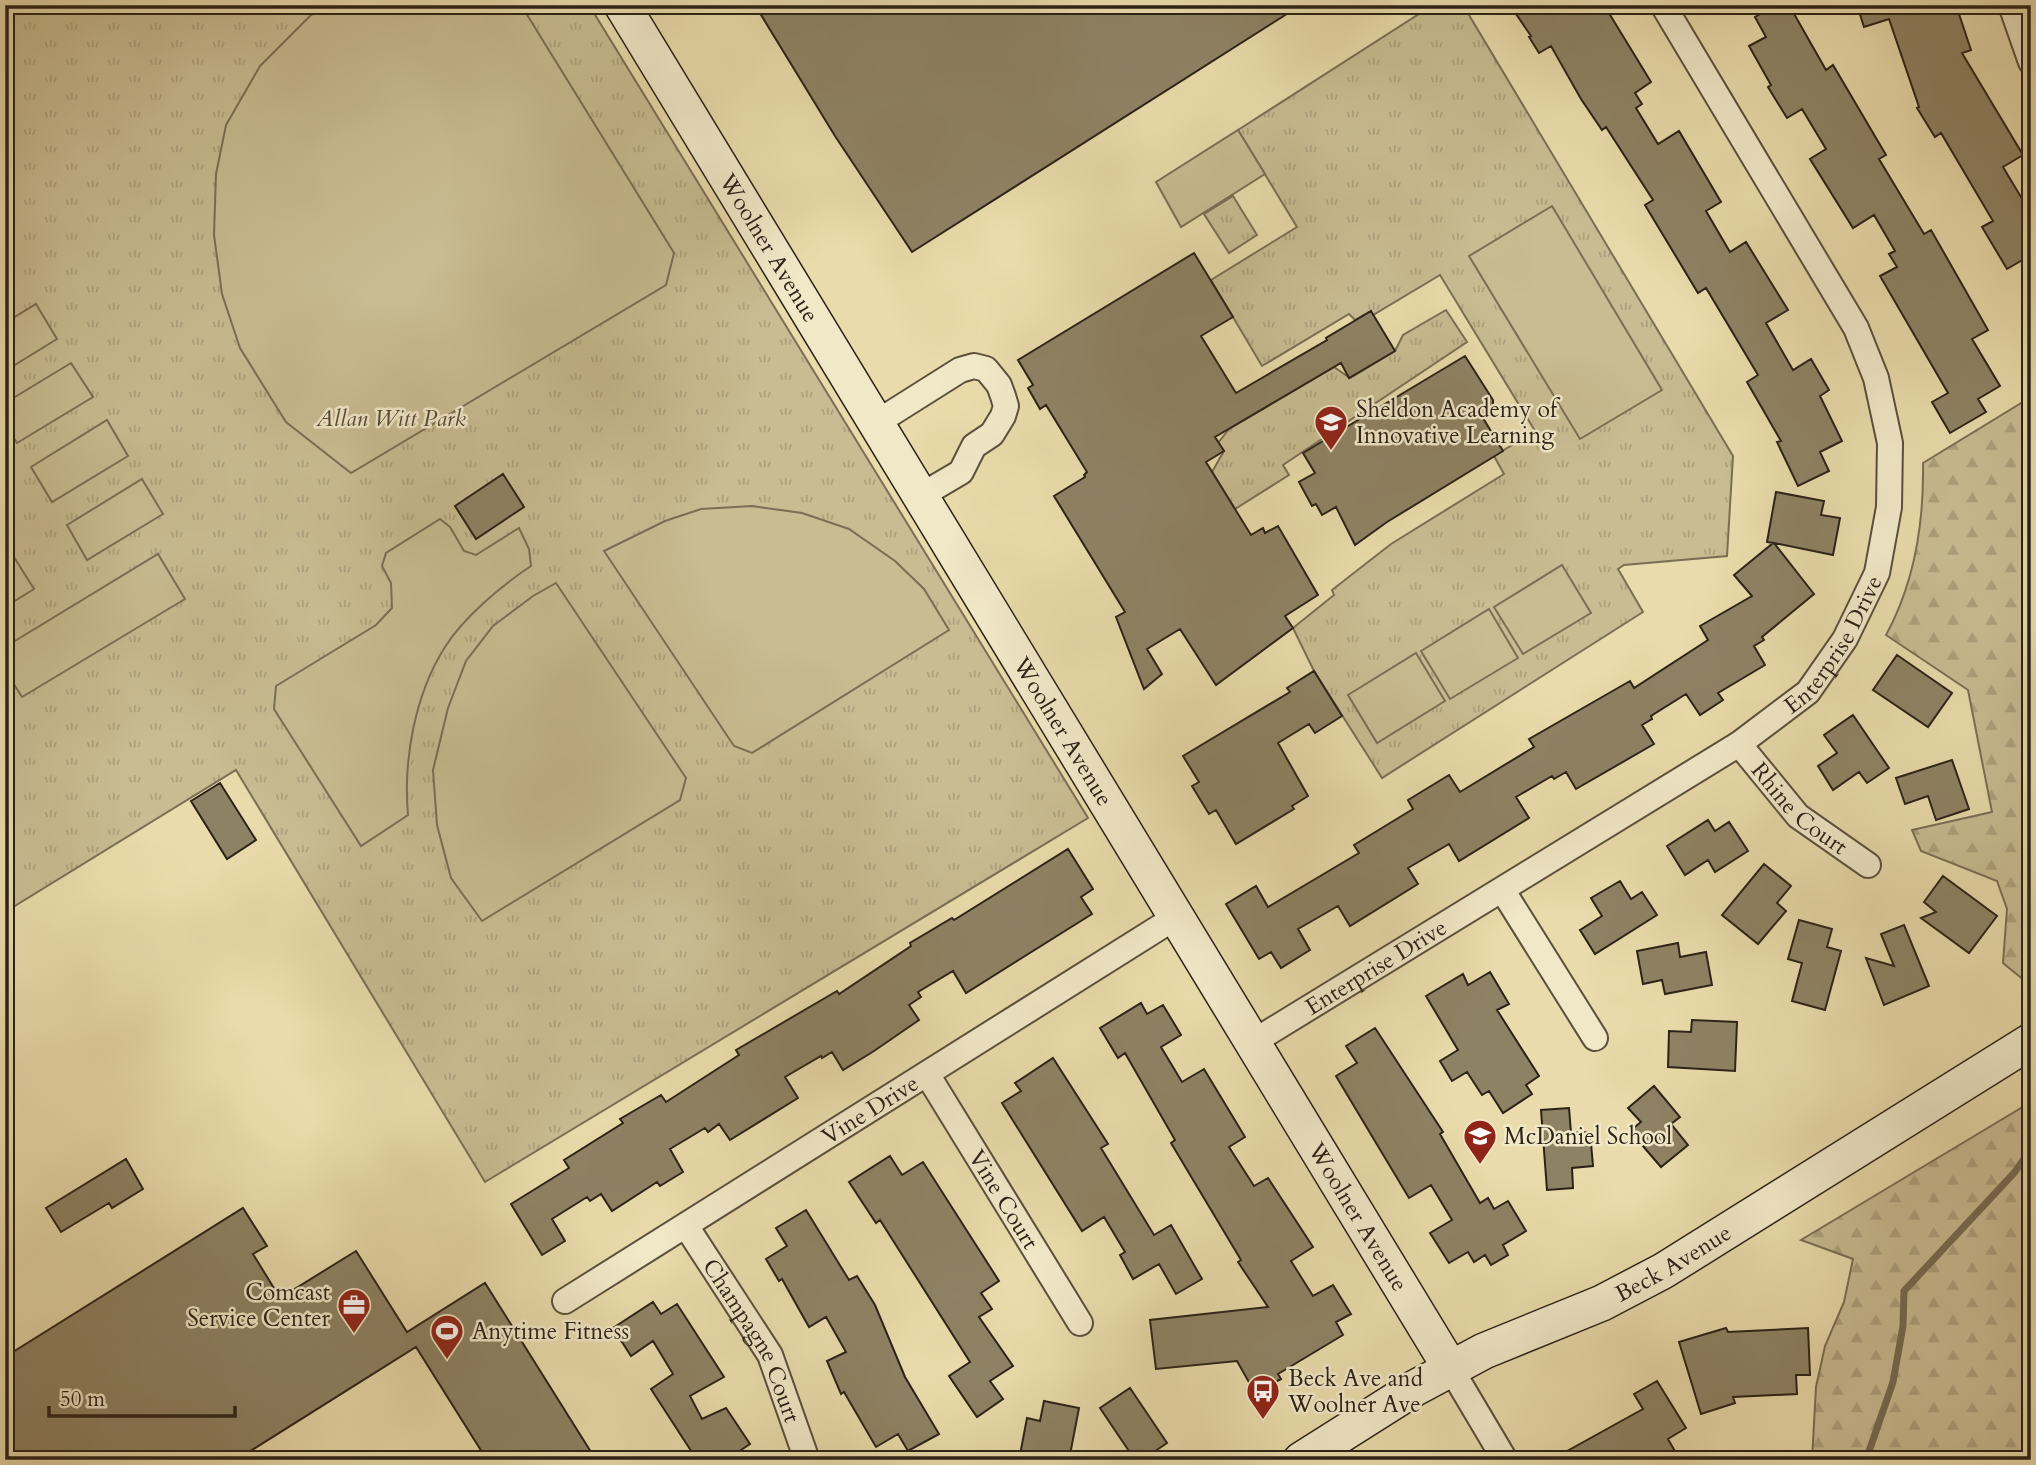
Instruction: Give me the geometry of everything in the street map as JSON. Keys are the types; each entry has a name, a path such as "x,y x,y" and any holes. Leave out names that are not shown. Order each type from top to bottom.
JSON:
{"street":[{"name":"Woolner Avenue","path":"622,5 922,495 1505,1460"},
{"name":"Enterprise Drive","path":"1253,1042 1739,744 1808,692 1845,639 1877,573 1889,507 1890,443 1876,377 1856,328 1663,5"},
{"path":"2011,5 2031,62"},
{"path":"876,423 960,370 974,366 986,369 999,385 1006,406 999,426 974,446 961,471 922,495"},
{"name":"Rhine Court","path":"1739,744 1798,816 1868,865"},
{"path":"1503,891 1595,1038"},
{"name":"Vine Drive","path":"565,1301 1176,917"},
{"name":"Beck Avenue","path":"1301,1460 1415,1388 1489,1349 1602,1303 1663,1271 2022,1046"},
{"name":"Vine Court","path":"927,1074 1080,1323"},
{"name":"Champagne Court","path":"686,1226 770,1355 807,1460"}],"green space":[{"name":"Allan Witt Park","path":"5,5 589,5 1088,818 485,1182 236,770 5,912"},
{"path":"325,5 521,5 674,253 666,285 351,473 286,422 240,348 222,294 214,235 216,174 226,125 260,66 310,16"},
{"path":"1433,5 1463,5 1733,456 1727,556 1624,565 1618,569 1643,612 1382,778 1314,671 1293,628 1334,595 1332,590 1391,544 1504,474 1494,456 1535,431 1440,275 1373,315 1371,311 1355,320 1349,314 1262,366 1211,280 1297,227 1238,130"},
{"path":"1238,130 1265,174 1181,227 1156,182"},
{"path":"1233,196 1257,235 1229,253 1204,214"},
{"path":"1552,206 1662,390 1580,439 1469,256"},
{"path":"36,304 57,339 5,371 5,323"},
{"path":"1446,310 1467,342 1283,465 1289,475 1235,509 1212,472 1224,451 1218,443 1229,429 1334,367 1350,378 1395,351 1403,335"},
{"path":"71,363 93,397 17,443 5,424 5,403"},
{"path":"2031,397 2031,986 2003,963 2007,909 1997,881 1921,851 1912,830 1992,812 1968,690 1886,635 1904,594 1916,552 1922,508 1923,463"},
{"path":"107,420 128,456 52,502 31,467"},
{"path":"142,479 163,514 87,560 67,525"},
{"path":"752,506 802,513 849,529 895,561 924,589 949,630 752,753 734,746 604,551 665,521 701,509"},
{"path":"440,519 450,527 464,551 476,555 519,528 529,549 531,566 484,603 445,647 426,685 413,728 407,772 408,815 361,846 274,709 276,686 376,625 392,608 391,583 382,566 386,553"},
{"path":"12,554 34,589 5,607 5,558"},
{"path":"158,554 185,599 22,697 5,670 5,647"},
{"path":"1562,565 1591,613 1523,654 1494,607"},
{"path":"556,583 686,778 680,800 482,921 451,878 437,825 433,770 448,708 466,661 493,626 533,596"},
{"path":"1489,609 1518,658 1450,699 1421,651"},
{"path":"1416,653 1445,701 1377,743 1348,695"},
{"path":"2031,1102 2031,1411 2025,1428 2021,1460 1812,1460 1816,1387 1825,1346 1844,1302 1853,1259 1801,1240"}],"building":[{"path":"755,5 1301,5 912,252 835,136"},
{"path":"1510,5 1604,5 1651,82 1635,93 1642,104 1636,108 1658,144 1679,131 1721,202 1706,211 1730,252 1746,242 1788,310 1766,323 1793,370 1811,359 1829,390 1820,396 1842,441 1820,452 1829,471 1798,486 1777,442 1781,441 1747,382 1758,375 1706,288 1698,293 1645,205 1653,200 1606,127 1602,130 1581,99 1551,46 1539,53"},
{"path":"1775,5 1789,5 1826,70 1833,65 1886,155 1879,159 1924,234 1931,230 1988,330 1972,339 2000,386 1978,399 1986,412 1950,433 1932,402 1948,393 1880,276 1897,267 1889,254 1895,251 1874,215 1853,228 1810,159 1826,149 1802,109 1787,118 1768,87 1771,85 1749,46 1766,37 1755,17"},
{"path":"1857,5 1956,5 1971,50 1962,53 2023,155 2003,167 2024,202 2031,198 2031,255 2007,269 1982,227 1993,221 1941,133 1935,137 1917,108 1919,107 1889,19 1864,27"},
{"path":"1194,253 1233,317 1201,336 1236,393 1371,311 1395,351 1349,378 1341,363 1215,437 1224,451 1206,462 1251,535 1263,528 1265,533 1278,526 1318,595 1285,616 1293,628 1216,685 1180,629 1147,649 1162,674 1144,689 1116,617 1125,612 1054,496 1085,477 1087,472 1046,405 1040,409 1028,388 1033,385 1018,360"},
{"path":"1465,356 1493,400 1493,412 1483,418 1503,451 1387,522 1355,545 1336,507 1322,515 1316,504 1312,506 1299,482 1315,473 1303,453"},
{"path":"503,474 524,507 476,539 455,506"},
{"path":"1776,492 1824,501 1821,515 1840,518 1833,555 1774,543 1814,594 1754,646 1765,665 1718,693 1723,700 1700,715 1686,694 1651,716 1652,719 1642,725 1654,744 1576,789 1566,772 1554,779 1552,776 1516,797 1529,818 1459,861 1449,844 1408,868 1418,884 1350,926 1338,906 1298,929 1310,950 1281,968 1271,952 1259,959 1226,904 1256,886 1268,907 1359,853 1354,845 1413,809 1408,800 1449,775 1460,792 1534,747 1529,739 1630,681 1634,688 1708,640 1700,626 1752,596 1734,575 1773,543 1767,542"},
{"path":"1897,655 1952,693 1928,727 1873,690"},
{"path":"1314,671 1342,716 1315,733 1309,724 1278,743 1308,796 1292,806 1294,809 1236,844 1216,810 1209,814 1192,786 1199,782 1183,756 1290,692 1287,688"},
{"path":"1853,715 1889,768 1867,783 1859,772 1833,790 1818,766 1837,753 1824,735"},
{"path":"1952,760 1969,809 1936,820 1928,796 1905,804 1896,778"},
{"path":"220,783 256,840 227,859 191,801"},
{"path":"1708,820 1715,831 1729,822 1748,851 1715,872 1708,860 1685,875 1667,846"},
{"path":"1068,849 1093,889 1081,897 1092,914 966,993 953,971 918,992 921,997 909,1005 919,1020 874,1051 843,1070 832,1052 822,1058 821,1056 785,1077 798,1098 730,1140 719,1124 708,1132 705,1128 670,1149 683,1172 660,1186 657,1182 612,1211 601,1194 590,1201 587,1197 552,1219 565,1241 542,1255 511,1204 569,1168 564,1160 623,1123 620,1119 661,1095 666,1102 739,1055 736,1050 837,991 839,994 911,946 910,943 952,918 954,920"},
{"path":"1764,864 1791,886 1777,903 1786,911 1758,944 1722,915"},
{"path":"1943,876 1997,916 1969,953 1921,918 1936,912 1924,902"},
{"path":"1620,881 1631,899 1642,892 1657,915 1595,954 1580,930 1602,916 1591,898"},
{"path":"1799,920 1832,929 1827,947 1841,951 1825,1010 1792,1001 1802,963 1788,959"},
{"path":"1904,925 1929,986 1884,1005 1866,958 1894,966 1881,934"},
{"path":"1678,943 1680,957 1706,952 1712,985 1665,994 1662,980 1643,984 1637,951"},
{"path":"1490,972 1509,1004 1497,1010 1539,1076 1526,1085 1532,1094 1503,1113 1489,1091 1482,1095 1467,1072 1452,1081 1440,1061 1458,1050 1426,996 1463,974 1468,985"},
{"path":"1141,1003 1147,1014 1163,1005 1181,1035 1161,1047 1182,1082 1204,1069 1245,1137 1229,1147 1254,1186 1268,1178 1313,1247 1291,1261 1313,1296 1333,1285 1351,1314 1336,1322 1343,1335 1278,1374 1281,1379 1255,1393 1237,1361 1156,1369 1150,1320 1268,1307 1238,1262 1241,1260 1171,1143 1175,1140 1125,1053 1118,1058 1100,1028"},
{"path":"1692,1020 1737,1022 1735,1071 1668,1067 1669,1031 1691,1032"},
{"path":"1375,1028 1443,1132 1440,1134 1480,1203 1488,1198 1494,1209 1508,1201 1526,1231 1503,1245 1508,1255 1491,1265 1485,1255 1474,1262 1468,1252 1449,1263 1430,1233 1452,1220 1431,1185 1409,1198 1336,1076 1357,1063 1346,1046"},
{"path":"1053,1058 1108,1144 1101,1148 1154,1235 1171,1225 1202,1279 1176,1294 1159,1264 1133,1279 1120,1255 1125,1252 1104,1217 1082,1231 1002,1103 1021,1091 1015,1083"},
{"path":"1654,1086 1680,1117 1671,1124 1688,1145 1661,1167 1630,1131 1641,1122 1628,1108"},
{"path":"1569,1108 1571,1133 1590,1132 1593,1166 1572,1168 1573,1188 1547,1190 1541,1110"},
{"path":"890,1156 902,1175 923,1162 999,1281 981,1293 992,1309 979,1317 1013,1366 990,1381 1003,1399 977,1417 949,1376 970,1362 880,1220 876,1223 849,1182"},
{"path":"126,1159 143,1189 112,1208 109,1203 61,1232 46,1208"},
{"path":"243,1208 267,1246 253,1254 280,1298 356,1251 407,1332 485,1283 596,1460 487,1460 416,1347 236,1460 5,1460 5,1357"},
{"path":"806,1210 849,1280 857,1276 875,1305 905,1377 939,1434 908,1451 898,1434 876,1447 844,1392 841,1394 827,1361 846,1352 826,1317 809,1327 782,1279 779,1281 766,1259 787,1246 776,1228"},
{"path":"653,1302 661,1314 677,1304 724,1377 690,1396 702,1419 726,1408 750,1444 726,1460 697,1460 651,1389 673,1374 653,1341 631,1356 613,1328"},
{"path":"1726,1328 1728,1332 1808,1328 1810,1375 1796,1375 1797,1394 1733,1397 1735,1403 1701,1414 1679,1342"},
{"path":"1657,1381 1686,1428 1668,1439 1680,1460 1551,1460 1643,1409 1634,1394"},
{"path":"1130,1388 1167,1443 1142,1460 1135,1460 1100,1408"},
{"path":"1044,1401 1079,1408 1069,1460 1019,1460 1027,1418 1040,1421"}],"waterway":[{"path":"1866,1460 1893,1382 1903,1326 1904,1291 2014,1173 2031,1149"}],"place":[{"name":"Sheldon Academy of Innovative Learning","path":"1331,452"},
{"name":"McDaniel School","path":"1480,1166"},
{"name":"Comcast Service Center","path":"354,1335"},
{"name":"Anytime Fitness","path":"447,1361"},
{"name":"Beck Ave and Woolner Ave","path":"1263,1421"}]}
